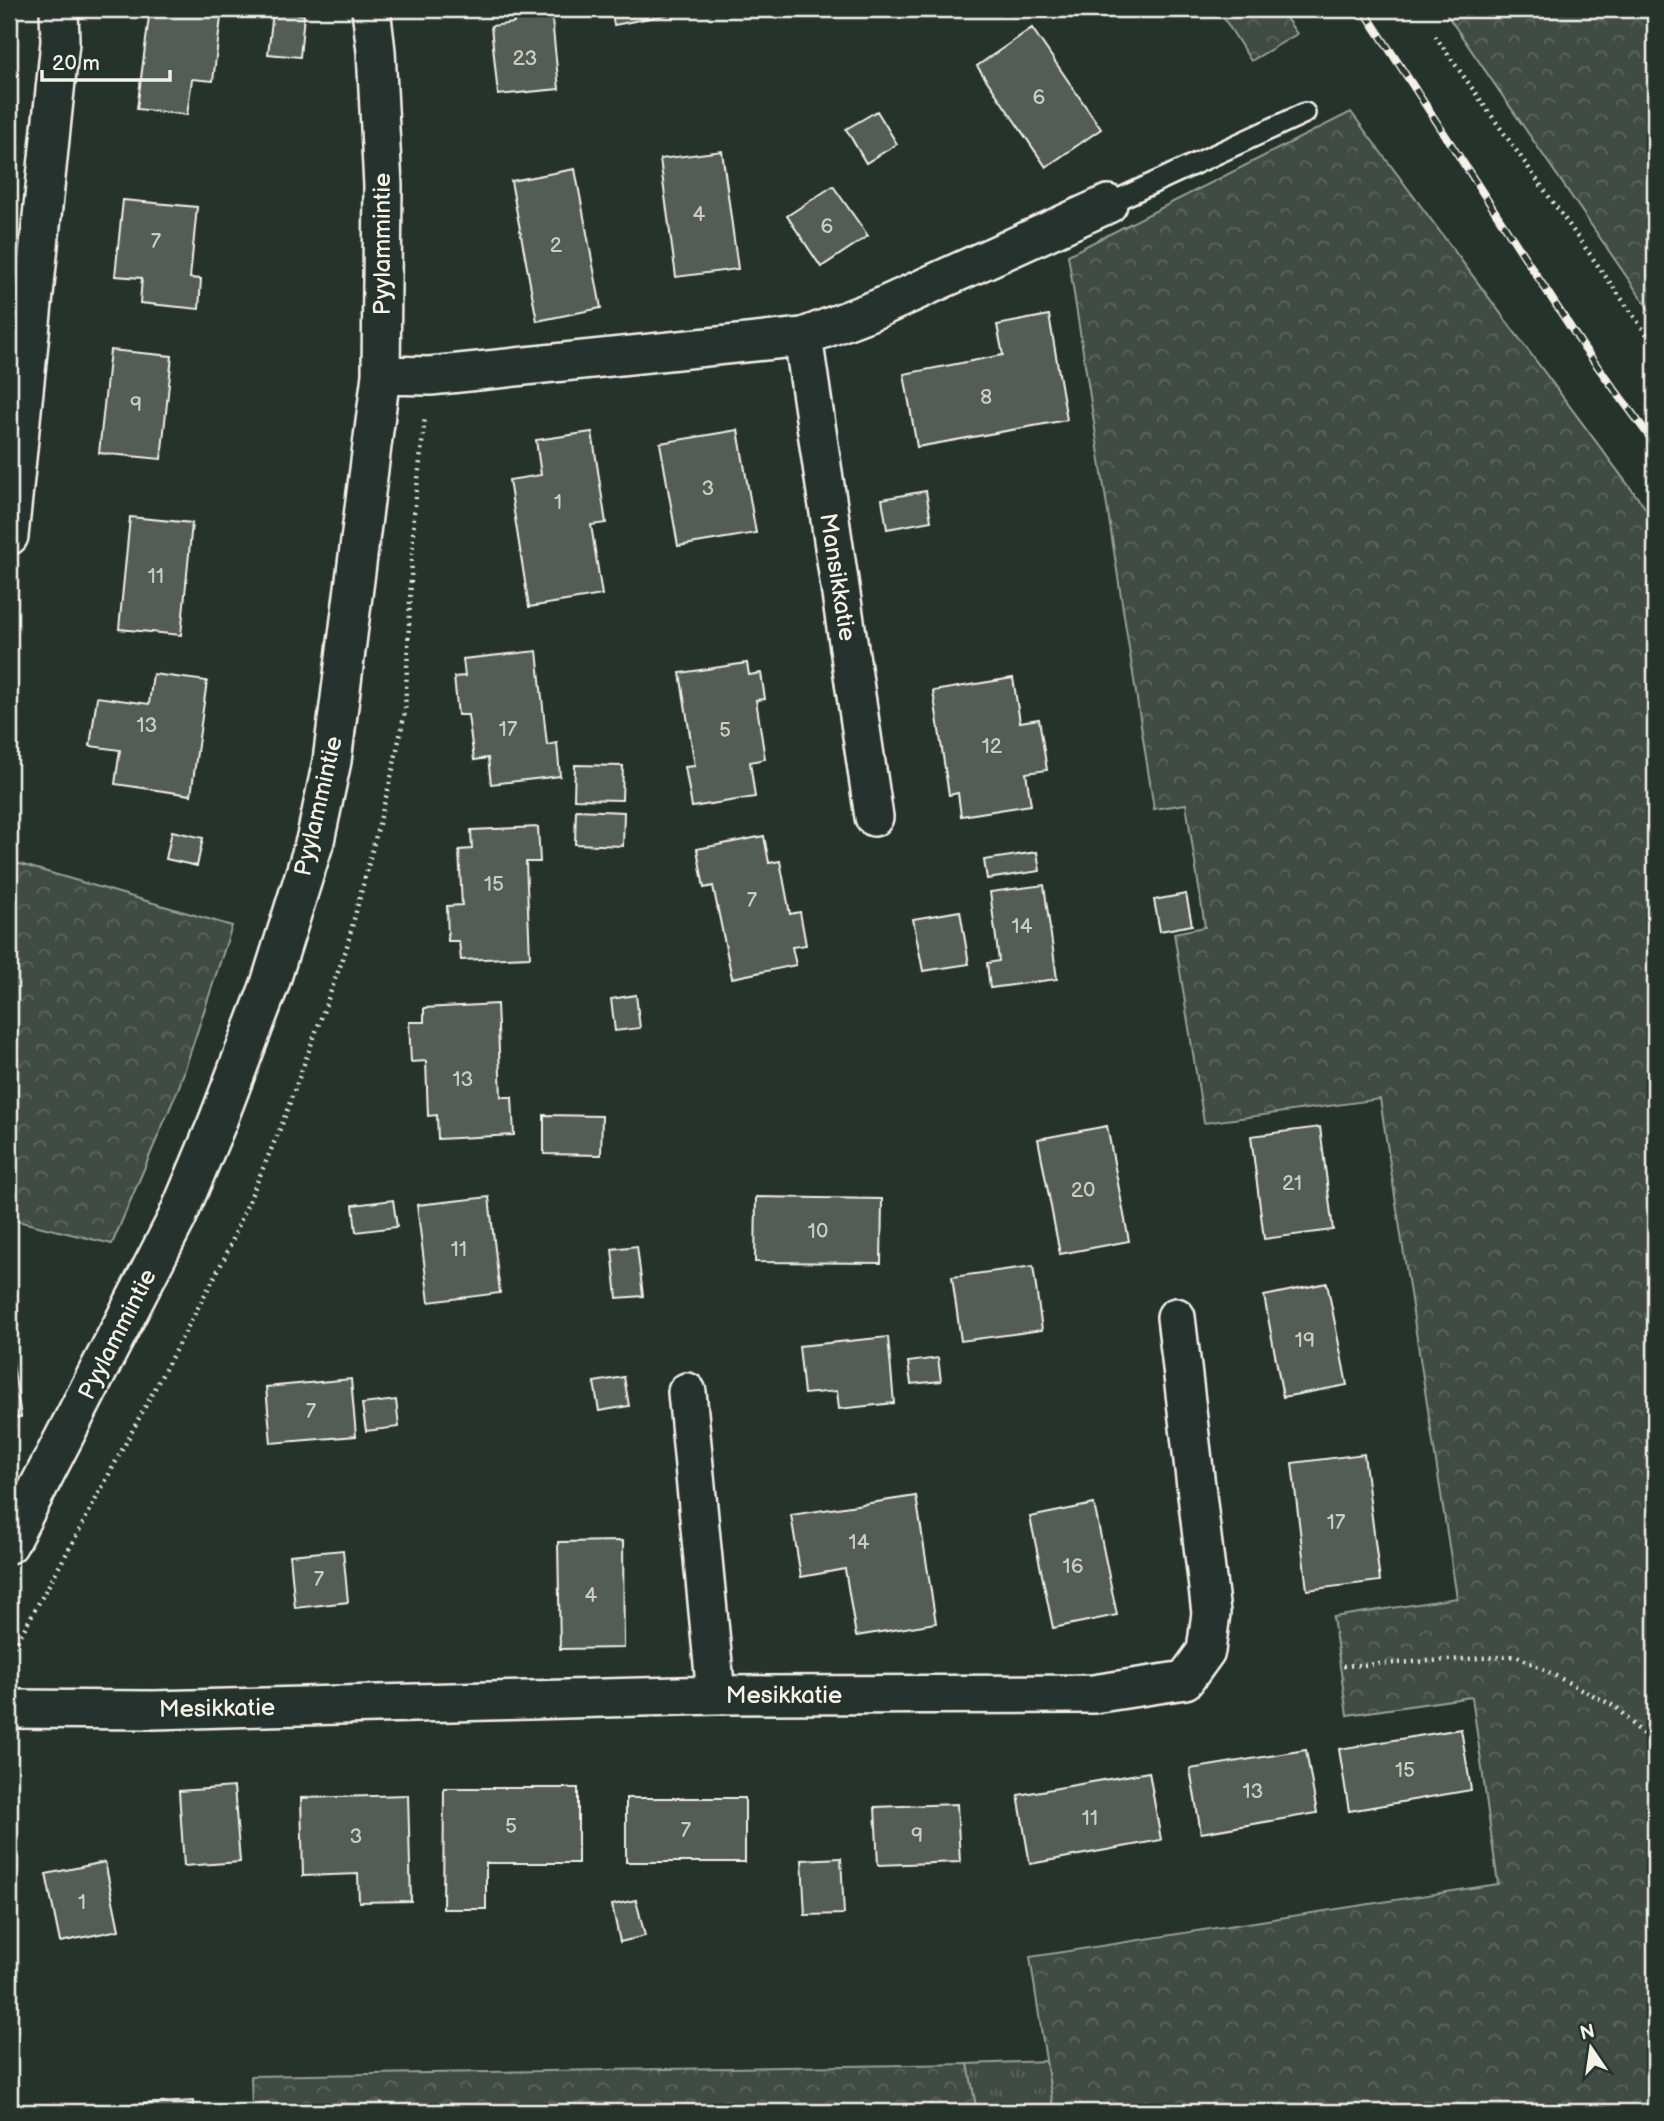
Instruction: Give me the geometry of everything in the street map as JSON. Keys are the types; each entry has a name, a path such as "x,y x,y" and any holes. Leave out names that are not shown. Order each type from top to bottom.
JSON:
{"street":[{"path":"9,536 60,42 59,9"},
{"name":"Pyylammintie","path":"9,1544 177,1218 270,984 315,841 332,761 382,375 383,186 376,51 371,9"},
{"path":"382,375 430,376 803,337 879,308 1108,204"},
{"name":"Mansikkatie","path":"803,337 874,817"},
{"name":"Mesikkatie","path":"9,1709 153,1710 716,1696 1093,1694 1185,1681 1206,1651 1211,1614 1176,1317"},
{"path":"687,1392 716,1696"}],"lane":[{"path":"1108,204 1305,113"}],"path":[{"path":"1435,36 1655,346"},
{"path":"1343,1666 1517,1656 1616,1707 1655,1746"}],"green space":[{"path":"1218,9 1280,9 1297,34 1251,61"},
{"path":"1443,9 1655,9 1655,318"},
{"path":"1351,112 1655,521 1655,2112 1054,2112 1030,1957 1498,1884 1472,1697 1347,1715 1333,1617 1457,1598 1380,1099 1204,1123 1174,933 1205,927 1186,804 1154,809 1068,255"},
{"path":"13,862 232,926 179,1087 112,1244 9,1219 9,873"},
{"path":"1046,2061 1054,2112 977,2112 968,2064"},
{"path":"968,2064 977,2112 252,2112 251,2076"}],"building":[{"path":"150,9 222,10 213,81 192,79 187,115 137,109"},
{"path":"513,9 551,9 559,89 498,95 491,26 514,23"},
{"path":"611,9 696,9 614,25"},
{"path":"273,12 304,15 300,57 268,54"},
{"path":"1032,28 1101,129 1046,167 977,66"},
{"path":"877,111 897,144 866,163 846,129"},
{"path":"722,151 738,269 676,277 660,159"},
{"path":"575,169 601,308 537,321 511,181"},
{"path":"833,186 868,236 821,267 787,216"},
{"path":"123,200 197,207 190,278 201,279 199,309 140,303 142,278 115,276"},
{"path":"1049,315 1067,420 917,447 904,374 1003,355 997,325"},
{"path":"110,350 172,356 161,459 99,453"},
{"path":"738,430 756,533 678,546 660,443"},
{"path":"592,432 606,523 591,525 602,595 529,607 509,480 541,475 536,440"},
{"path":"926,491 931,521 887,529 882,499"},
{"path":"130,517 192,523 181,635 119,629"},
{"path":"537,651 547,745 557,743 560,776 491,784 488,758 474,760 468,715 458,715 454,677 465,676 463,659"},
{"path":"747,663 749,675 761,673 765,699 756,700 765,759 750,762 755,797 692,807 685,767 695,766 680,673"},
{"path":"153,674 207,681 191,795 115,784 120,750 90,746 97,697 149,704"},
{"path":"1013,678 1020,722 1039,719 1047,770 1026,773 1031,805 961,816 958,793 949,795 933,691"},
{"path":"575,765 623,766 622,800 574,799"},
{"path":"576,810 624,812 623,846 575,844"},
{"path":"538,827 540,862 526,862 530,957 461,960 459,941 448,941 447,906 462,905 459,850 472,849 471,830"},
{"path":"172,831 203,838 197,866 166,859"},
{"path":"764,836 769,863 780,861 790,914 800,912 806,945 792,947 796,965 732,978 713,886 704,888 697,849"},
{"path":"1037,852 1040,871 987,879 984,860"},
{"path":"1044,885 1057,979 990,988 987,963 999,961 990,892"},
{"path":"1186,894 1192,925 1160,931 1154,900"},
{"path":"960,911 969,964 923,971 913,919"},
{"path":"636,995 640,1028 615,1031 611,999"},
{"path":"497,1004 501,1097 512,1097 514,1135 438,1139 437,1115 428,1116 426,1061 411,1062 409,1022 424,1022 424,1008"},
{"path":"544,1115 602,1116 601,1155 544,1154"},
{"path":"1107,1126 1129,1241 1060,1254 1038,1139"},
{"path":"1320,1127 1333,1230 1264,1239 1251,1136"},
{"path":"489,1197 500,1293 429,1302 417,1205"},
{"path":"756,1197 882,1199 881,1263 755,1262"},
{"path":"393,1200 397,1227 356,1232 353,1205"},
{"path":"637,1246 643,1296 617,1298 612,1249"},
{"path":"1033,1266 1042,1330 961,1341 952,1277"},
{"path":"1327,1283 1347,1385 1283,1397 1264,1296"},
{"path":"9,1337 21,1417 9,1419"},
{"path":"888,1337 894,1403 839,1409 837,1391 804,1394 799,1346"},
{"path":"938,1358 941,1381 911,1384 908,1362"},
{"path":"624,1377 629,1406 599,1411 594,1382"},
{"path":"351,1379 356,1436 271,1443 266,1387"},
{"path":"396,1400 399,1427 366,1431 362,1404"},
{"path":"1364,1454 1380,1581 1307,1590 1292,1463"},
{"path":"916,1496 936,1623 856,1636 845,1569 801,1577 791,1515"},
{"path":"1094,1504 1117,1615 1053,1628 1030,1517"},
{"path":"623,1541 624,1648 560,1649 558,1542"},
{"path":"343,1550 348,1602 295,1608 290,1555"},
{"path":"1461,1729 1471,1790 1349,1811 1339,1749"},
{"path":"1306,1750 1317,1813 1201,1833 1190,1769"},
{"path":"1149,1772 1161,1840 1030,1864 1018,1795"},
{"path":"234,1787 240,1862 184,1866 179,1791"},
{"path":"444,1788 578,1788 578,1863 486,1863 486,1909 443,1909"},
{"path":"408,1795 411,1901 359,1902 358,1874 303,1876 301,1798"},
{"path":"626,1798 745,1798 745,1862 626,1862"},
{"path":"957,1804 960,1862 878,1865 875,1807"},
{"path":"841,1858 844,1914 805,1915 802,1860"},
{"path":"105,1862 119,1930 60,1942 46,1874"},
{"path":"636,1900 645,1936 620,1942 612,1905"},
{"path":"193,2101 194,2112 141,2112 141,2104"}],"railway":[{"path":"1363,9 1584,348 1655,444"}]}
